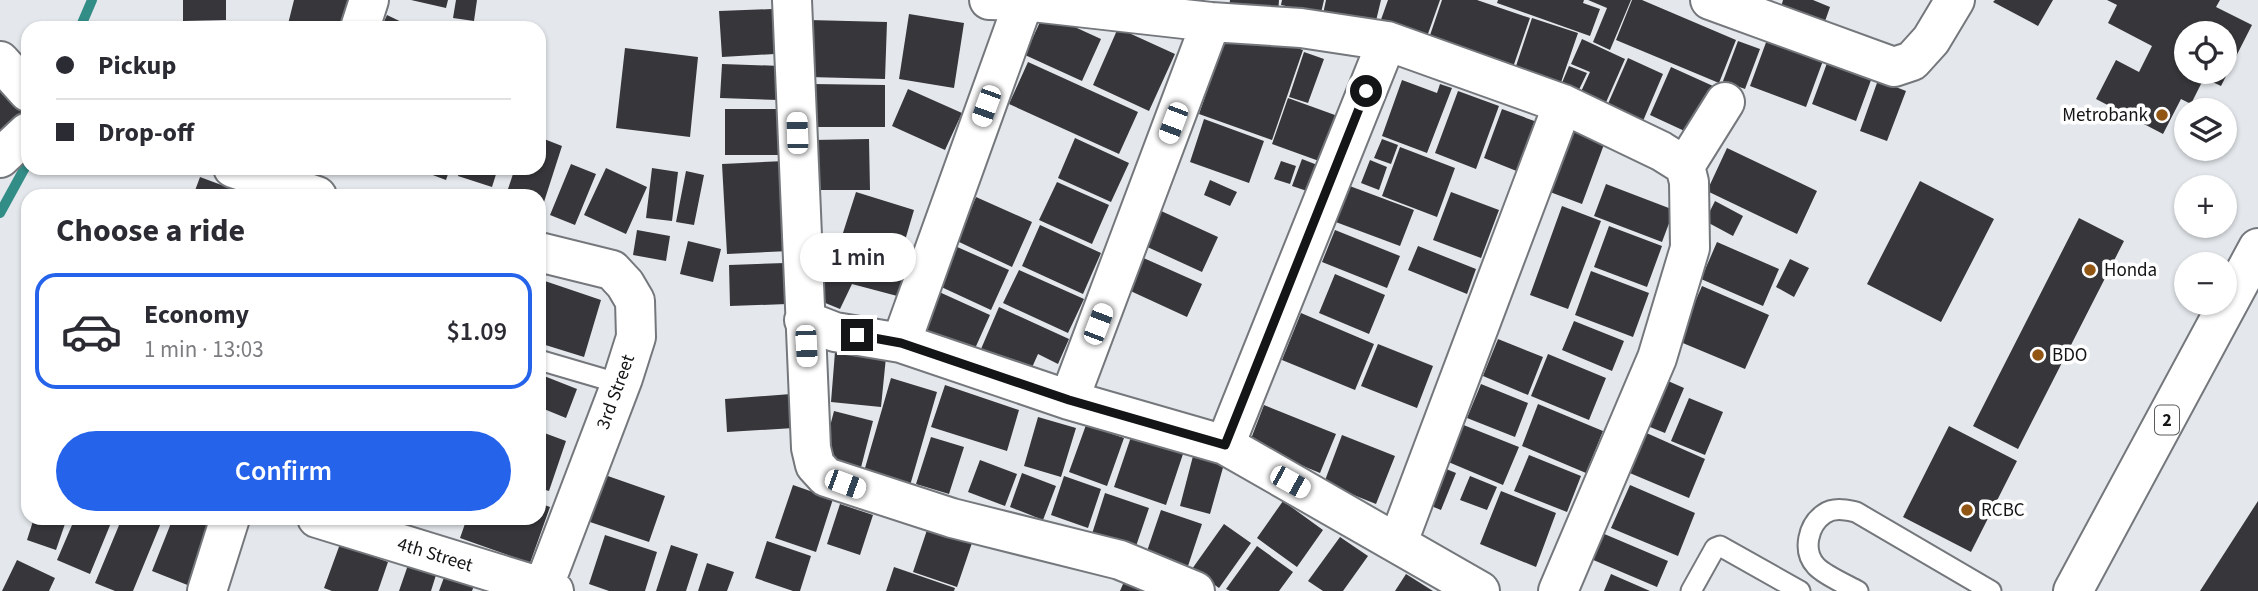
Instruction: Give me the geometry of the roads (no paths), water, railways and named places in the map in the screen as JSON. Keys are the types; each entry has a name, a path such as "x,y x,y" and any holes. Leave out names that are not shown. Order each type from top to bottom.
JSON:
{"main road":[{"path":"362,21 369,0"},
{"path":"792,0 804,320 811,448 816,465 826,477 952,518 1120,559 1195,591"},
{"path":"1710,0 1757,8 1894,67 1912,61 1955,0"},
{"path":"901,343 1007,1 1211,22 1301,28 1387,41 1563,104 1661,151 1685,166 1689,182 1690,248 1657,358 1558,591"},
{"path":"1069,400 1211,22"},
{"path":"1225,445 1387,41"},
{"path":"0,61 21,84"},
{"path":"1685,166 1725,102"},
{"path":"1398,542 1563,104"},
{"path":"0,158 21,138"},
{"path":"254,175 296,189"},
{"name":"2","path":"2073,591 2258,248"},
{"name":"3rd Street","path":"546,254 612,270 635,301 636,337 548,589"},
{"path":"804,320 835,332 901,343 1069,400 1225,445 1480,591"},
{"path":"207,591 228,525"},
{"name":"4th Street","path":"340,525 548,589"}],"lane":[{"path":"546,362 621,384"},
{"path":"1858,591 1817,567 1810,556 1807,540 1814,524 1825,512 1842,509 1856,512 1991,591"},
{"path":"1691,591 1715,548 1720,546 1800,591"}],"waterway":[{"path":"83,21 92,0"},
{"path":"0,213 21,175"}],"place":[{"name":"Metrobank","path":"2162,115"},
{"name":"Honda","path":"2090,270"},
{"name":"BDO","path":"2038,355"},
{"name":"RCBC","path":"1967,510"}]}
